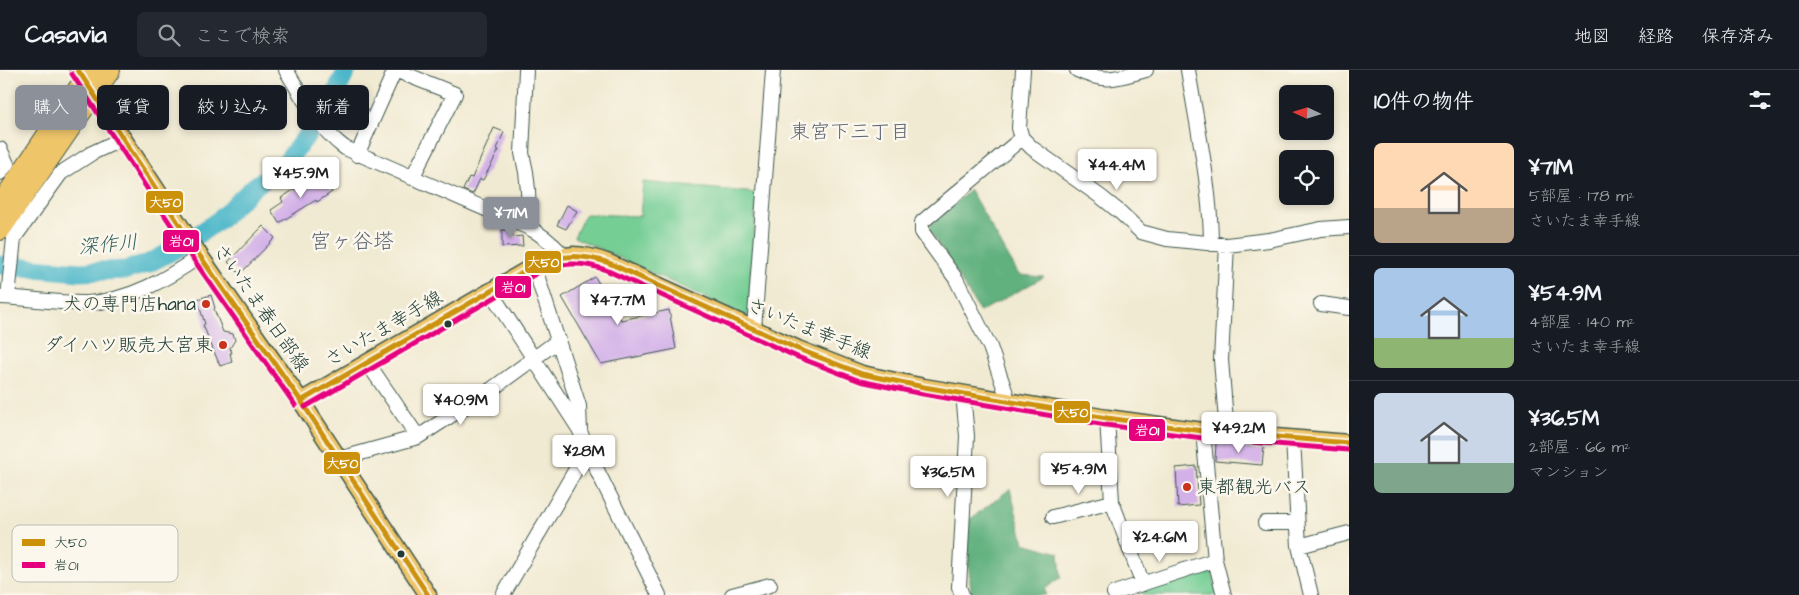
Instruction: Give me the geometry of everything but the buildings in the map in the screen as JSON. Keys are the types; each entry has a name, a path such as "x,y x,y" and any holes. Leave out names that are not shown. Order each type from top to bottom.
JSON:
{"highway":[{"path":"0,230 8,192 87,78 110,70"}],"main road":[{"name":"さいたま春日部線","path":"87,78 173,217 301,401 428,595"},
{"name":"さいたま幸手線","path":"301,401 534,266 563,255 586,256 609,263 829,362 862,374 963,394 1107,418 1227,433 1349,444"}],"street":[{"path":"286,70 327,133 345,148 357,155 527,227 541,234 563,255"},
{"path":"357,155 395,70 455,94 412,178"},
{"path":"526,70 522,153 528,190 527,227"},
{"path":"754,329 773,70"},
{"path":"1023,70 1019,128 1022,138 1032,148 1101,197 1141,232 1167,239 1227,245 1321,229 1349,227"},
{"path":"1077,70 1099,79 1115,78 1146,70"},
{"path":"1188,70 1208,199 1211,244"},
{"path":"124,138 92,154 61,173 14,238 13,254 4,297 86,303 108,301 142,290 166,278 199,254"},
{"path":"1009,402 990,347 956,279 922,232 922,222 1022,138"},
{"path":"0,149 7,164 8,192"},
{"path":"1227,245 1221,360 1227,433"},
{"path":"534,266 579,406 580,432"},
{"path":"490,291 580,432 587,450 659,595"},
{"path":"1321,304 1349,308"},
{"path":"339,459 418,437 492,389 559,340"},
{"path":"368,362 418,437"},
{"path":"962,595 959,587 967,436 963,394"},
{"path":"1107,418 1112,502 1143,584"},
{"path":"1203,430 1215,560 1224,595"},
{"path":"1293,439 1299,546 1311,595"},
{"path":"503,595 587,450"},
{"path":"1053,517 1112,502"},
{"path":"1265,522 1297,523"},
{"path":"1299,546 1349,533"},
{"path":"1114,593 1215,560"},
{"path":"732,595 770,586"}],"green space":[{"path":"643,182 757,193 748,317 574,237 585,214 640,216"},
{"path":"970,190 1019,275 1044,277 980,312 928,227"},
{"path":"1010,489 1024,543 1059,553 1061,577 1045,589 1046,595 973,595 971,592 965,523"},
{"path":"1212,568 1217,595 1144,595 1140,587"}],"waterway":[{"name":"深作川","path":"0,265 80,272 126,270 147,264 180,247 219,220 255,186 283,166 334,96 347,70"}],"transit line":[{"name":"大50","path":"78,70 200,256 301,401 428,595"},
{"name":"岩01","path":"72,74 194,260 295,405"},
{"name":"大50","path":"301,401 534,266 562,257 580,257 609,263 798,349 862,374 924,387 1107,418 1203,431 1349,443"},
{"name":"岩01","path":"305,407 537,273 563,265 580,264 606,270 795,356 860,381 923,394 1106,425 1202,438 1348,450"}],"place":[{"name":"犬の専門店hana","path":"206,304"},
{"name":"ダイハツ販売大宮東","path":"223,345"},
{"name":"東都観光バス","path":"1187,487"}],"district":[{"name":"東宮下三丁目","path":"850,132"},
{"name":"宮ヶ谷塔","path":"352,241"}]}
